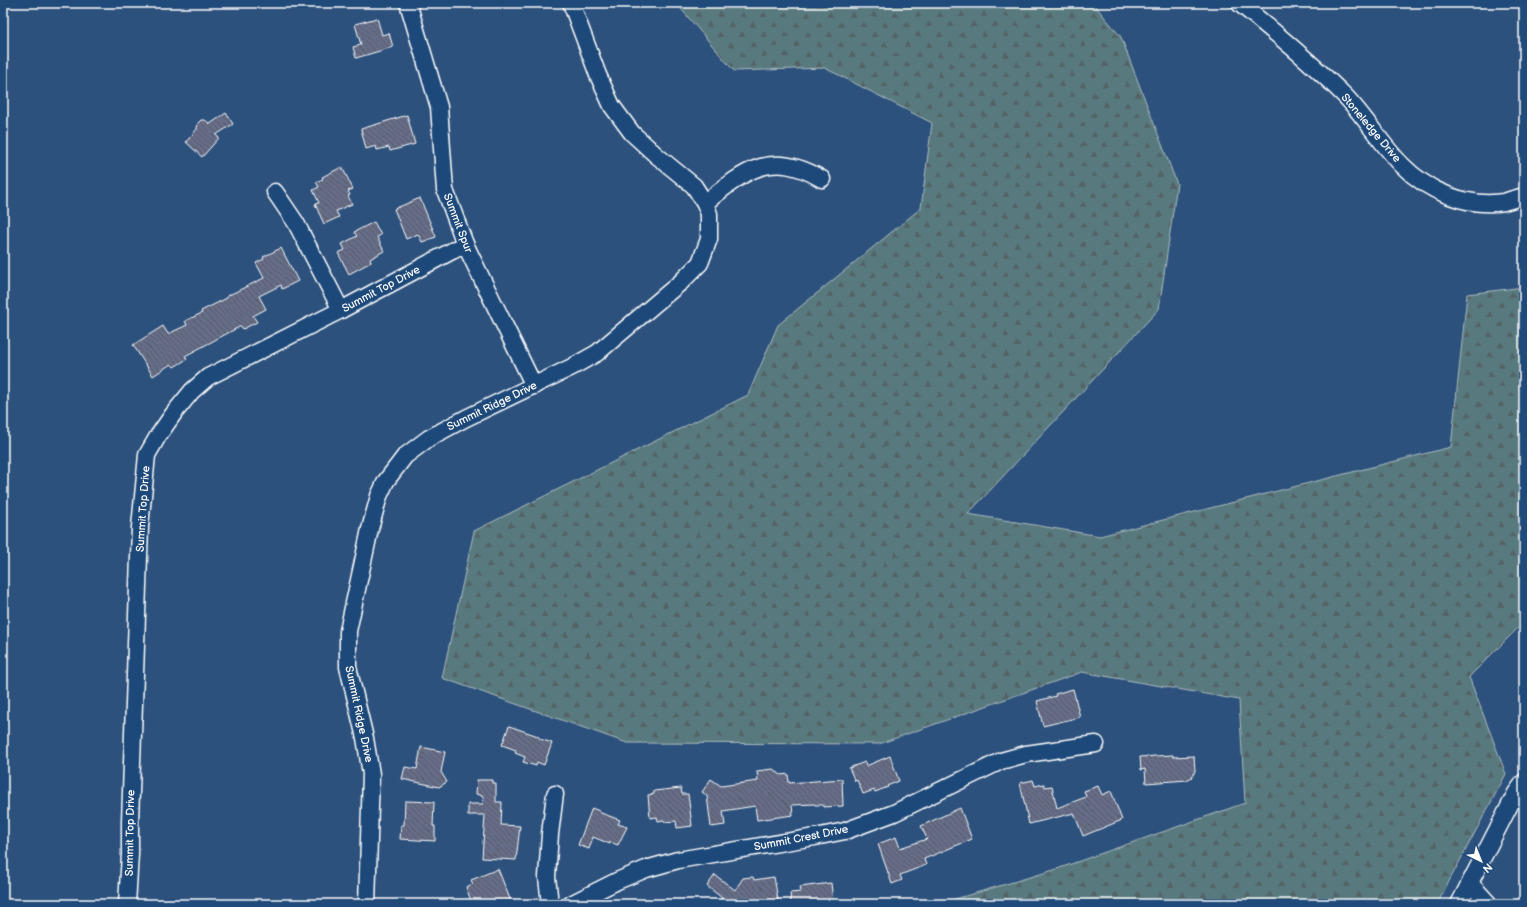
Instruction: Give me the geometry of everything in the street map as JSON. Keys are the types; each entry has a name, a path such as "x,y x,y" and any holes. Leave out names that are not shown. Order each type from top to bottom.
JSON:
{"street":[{"name":"Summit Spur","path":"408,3 439,107 445,190 465,244 534,386"},
{"name":"Summit Ridge Drive","path":"367,904 371,774 365,738 348,667 348,630 379,496 395,467 416,446 447,427 534,386 597,353 681,282 700,263 710,239 709,214 705,203 694,186 632,133 612,106 598,75 571,3"},
{"name":"Stoneledge Drive","path":"1239,3 1317,68 1350,101 1402,165 1427,185 1457,199 1482,203 1503,202 1524,196"},
{"path":"705,203 748,172 765,165 792,165 810,172 822,179"},
{"path":"275,192 296,223 342,310"},
{"name":"Summit Top Drive","path":"127,904 130,854 130,814 140,527 147,455 174,413 192,391 208,377 342,310 465,244"},
{"name":"Summit Crest Drive","path":"571,904 617,881 646,869 685,859 845,831 901,810 1001,761 1026,754 1096,744"},
{"path":"1459,904 1516,793 1524,782"},
{"path":"550,904 547,877 555,794"},
{"path":"1470,883 1489,904"}],"green space":[{"path":"676,3 1093,3 1121,37 1177,184 1159,309 968,514 1100,536 1451,447 1467,294 1524,287 1524,622 1469,677 1506,774 1437,904 938,904 1054,870 1245,803 1239,700 1082,672 879,744 627,743 442,678 474,531 748,395 778,325 921,208 932,123 825,68 734,71"}],"building":[{"path":"377,18 382,35 389,33 393,47 356,58 353,47 361,45 355,24"},
{"path":"226,113 233,124 216,135 219,138 202,157 186,142 197,129 198,123 201,120 205,120 210,124"},
{"path":"407,115 415,144 390,151 389,147 377,150 376,146 366,149 361,129"},
{"path":"342,167 353,189 348,191 350,195 348,196 352,204 336,211 339,217 324,224 315,204 319,203 313,190 319,187 316,182 323,179 322,177"},
{"path":"420,198 436,237 422,242 418,234 406,239 394,209"},
{"path":"374,222 381,235 377,237 384,251 370,259 371,262 349,274 338,253 345,250 342,244 357,236 354,232"},
{"path":"281,248 298,281 282,289 281,285 259,296 266,309 253,316 257,322 243,329 241,326 185,356 187,359 174,367 171,364 153,376 133,345 163,326 168,334 187,325 185,321 202,313 201,311 227,298 227,296 264,278 256,263 264,259 263,257"},
{"path":"1073,689 1080,717 1043,726 1037,701 1056,696 1055,694"},
{"path":"509,726 538,736 540,739 552,743 544,765 537,762 536,766 523,762 525,757 515,753 516,750 502,745"},
{"path":"421,747 445,752 441,772 447,782 439,787 402,779 405,767 417,769"},
{"path":"1173,755 1173,757 1194,756 1195,771 1192,777 1187,780 1146,783 1145,769 1141,770 1140,757"},
{"path":"890,756 899,781 875,792 874,790 863,794 857,780 855,781 849,768 865,762 866,766"},
{"path":"773,769 781,775 788,774 789,783 842,779 843,806 823,807 823,805 815,804 792,805 793,815 757,820 755,806 723,811 725,825 711,827 707,796 702,792 711,779 721,786 758,781 757,771"},
{"path":"477,780 492,780 492,783 496,783 496,802 502,802 501,825 520,826 516,860 482,858 485,815 468,815 468,804 483,804 484,796 476,794"},
{"path":"1033,780 1035,786 1044,784 1045,787 1052,786 1057,808 1086,797 1084,791 1098,786 1102,795 1111,791 1122,820 1083,836 1074,813 1029,824 1020,783"},
{"path":"681,788 682,794 688,794 692,826 677,828 676,821 664,822 664,820 658,821 657,817 650,818 648,795 654,794 654,791"},
{"path":"405,801 434,802 433,826 435,826 435,841 400,839 401,825 404,825"},
{"path":"592,808 620,820 618,824 627,827 618,845 610,842 610,844 593,837 589,849 578,845"},
{"path":"960,808 972,839 924,859 926,865 900,875 902,880 892,884 878,844 896,837 900,848 927,839 921,826"},
{"path":"498,869 512,904 472,904 466,887 473,884 471,880"},
{"path":"715,875 735,890 743,878 753,877 754,880 774,877 778,900 770,902 770,904 718,904 722,898 707,886"},
{"path":"831,883 833,901 825,902 826,904 791,904 790,893 801,892 800,887"}]}
